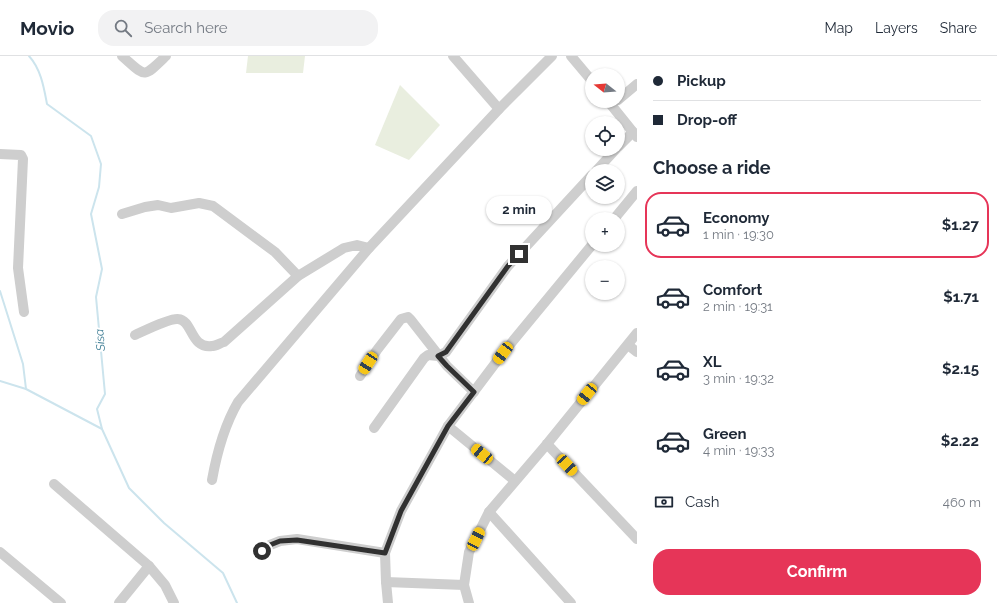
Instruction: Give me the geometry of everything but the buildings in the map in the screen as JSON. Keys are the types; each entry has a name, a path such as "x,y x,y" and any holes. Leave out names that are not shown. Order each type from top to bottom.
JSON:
{"street":[{"path":"122,56 140,72 145,73 150,72 166,56"},
{"path":"453,56 499,109"},
{"path":"212,480 216,458 224,432 229,418 238,402 369,248 499,109 552,56"},
{"path":"572,56 585,72"},
{"path":"625,93 637,84"},
{"path":"618,108 635,134 625,142"},
{"path":"0,154 21,155 23,159 18,268 24,312"},
{"path":"602,164 610,156"},
{"path":"374,428 424,358 428,355 438,356 446,352 508,266 585,183"},
{"path":"620,212 637,191"},
{"path":"122,214 145,207 158,206 171,208 199,203 213,206 275,252 298,276"},
{"path":"135,336 172,319 179,318 184,321 195,340 202,345 212,346 224,342 298,276 344,248 357,245 369,248"},
{"path":"388,603 385,553 401,511 448,426 503,353 586,252"},
{"path":"360,376 377,350 404,317 411,320 433,346 438,356 474,392"},
{"path":"468,603 464,585 469,552 489,512 547,444 637,332"},
{"path":"628,345 637,352"},
{"path":"448,426 515,481"},
{"path":"547,444 637,539"},
{"path":"54,484 149,566 165,585 174,603"},
{"path":"489,512 571,603"},
{"path":"262,551 270,545 280,541 297,540 385,553"},
{"path":"0,552 61,603"},
{"path":"119,603 149,566"},
{"path":"386,582 464,585"}],"shaded area":[{"path":"248,56 305,56 303,73 246,73"},
{"path":"400,85 440,125 409,160 375,145"}],"waterway":[{"name":"Sisa","path":"29,56 39,73 47,104 91,136 101,164 99,187 91,214 102,269 96,297 105,394 97,409 102,429 129,488 164,523 223,573 237,603"},
{"path":"0,291 23,364 26,389"},
{"path":"0,381 26,389 102,429"}],"route":[{"path":"262,551 270,545 280,541 297,540 385,553 401,511 448,426 474,392 438,356 446,352 508,266 519,254"}]}
